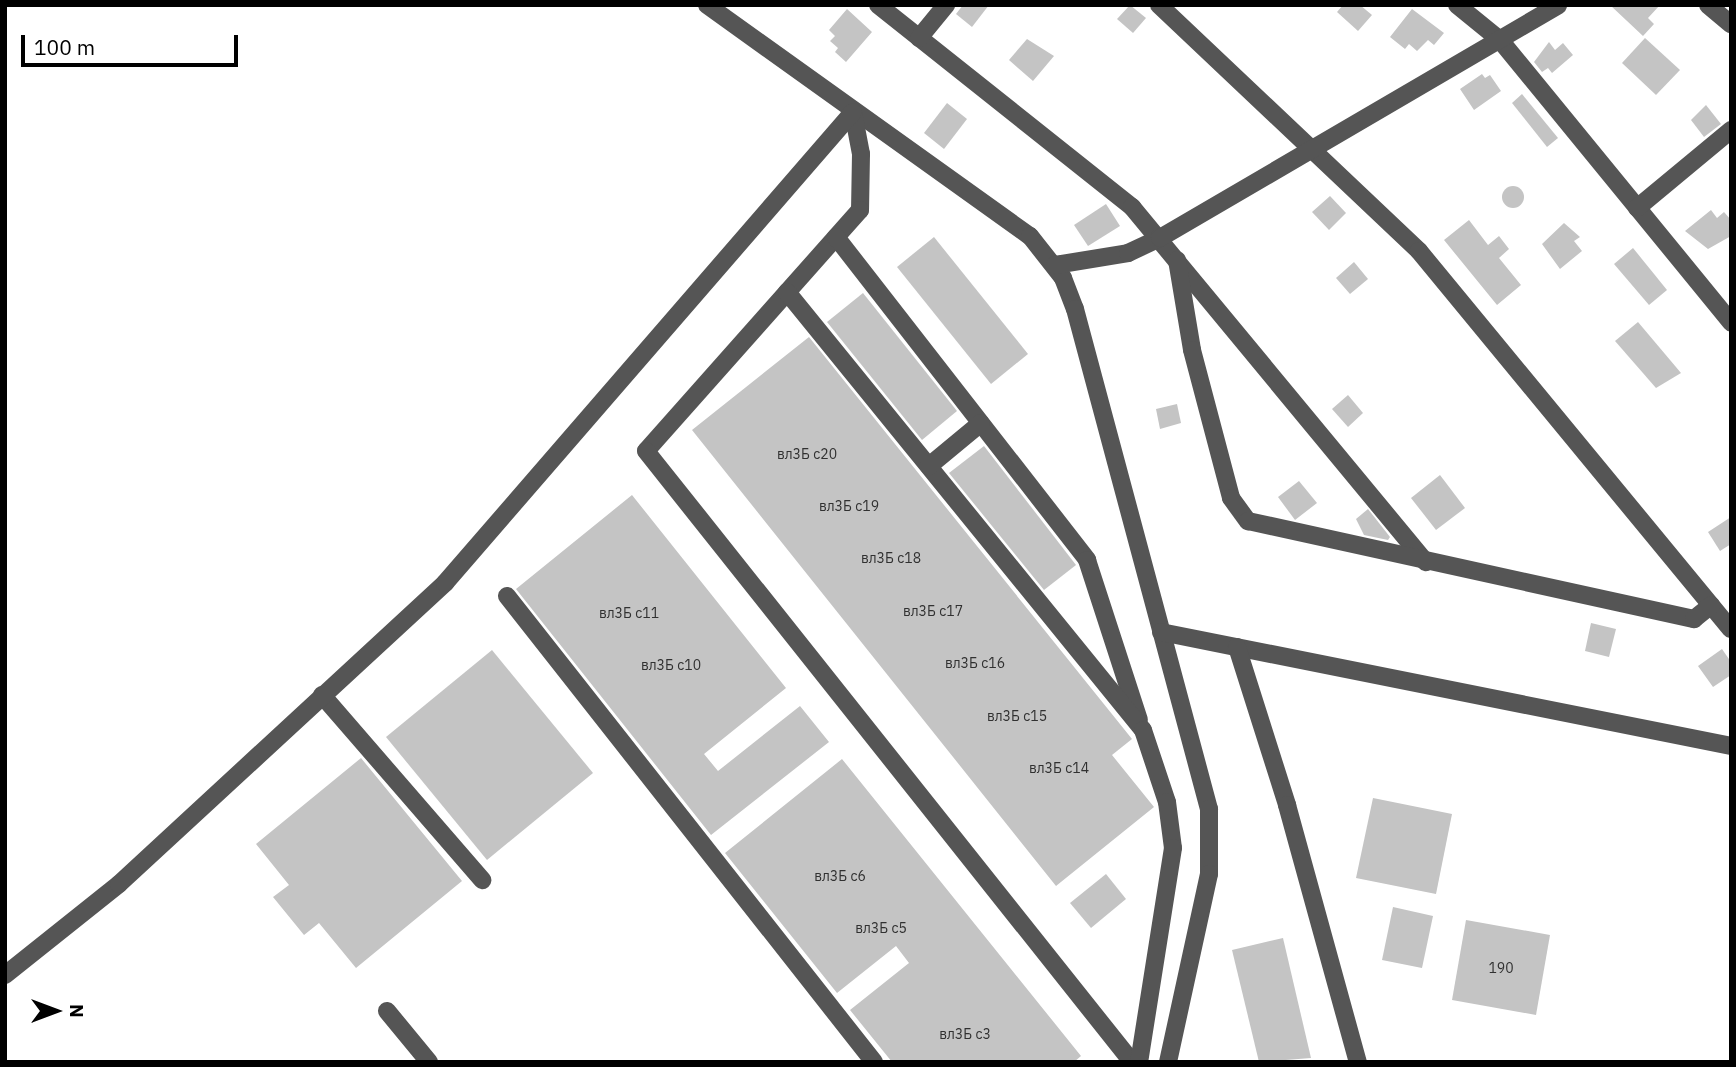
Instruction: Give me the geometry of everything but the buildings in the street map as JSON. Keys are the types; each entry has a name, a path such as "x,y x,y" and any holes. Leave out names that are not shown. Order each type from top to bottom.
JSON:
{"street":[{"path":"707,5 853,112 1030,236 1055,265 1075,309 1209,809 1211,841 1168,1062"},
{"path":"878,5 1132,207 1426,562"},
{"path":"919,38 946,5"},
{"path":"1159,5 1419,251 1731,629"},
{"path":"1457,5 1500,40 1731,322"},
{"path":"1055,265 1129,253 1160,238 1558,5"},
{"path":"1707,5 1731,24"},
{"path":"853,112 861,154 860,210 646,451 1132,1062"},
{"path":"5,975 119,884 445,583 853,112"},
{"path":"1637,208 1731,130"},
{"path":"836,237 1087,560 1167,802 1172,848 1139,1062"},
{"path":"1176,257 1192,350 1237,511 1262,527 1694,619 1711,605"},
{"path":"787,292 1143,730"},
{"path":"929,466 981,423"},
{"path":"507,596 874,1062"},
{"path":"1161,632 1731,746"},
{"path":"1237,647 1287,805 1358,1062"},
{"path":"322,695 482,880"},
{"path":"387,1011 429,1062"}]}
